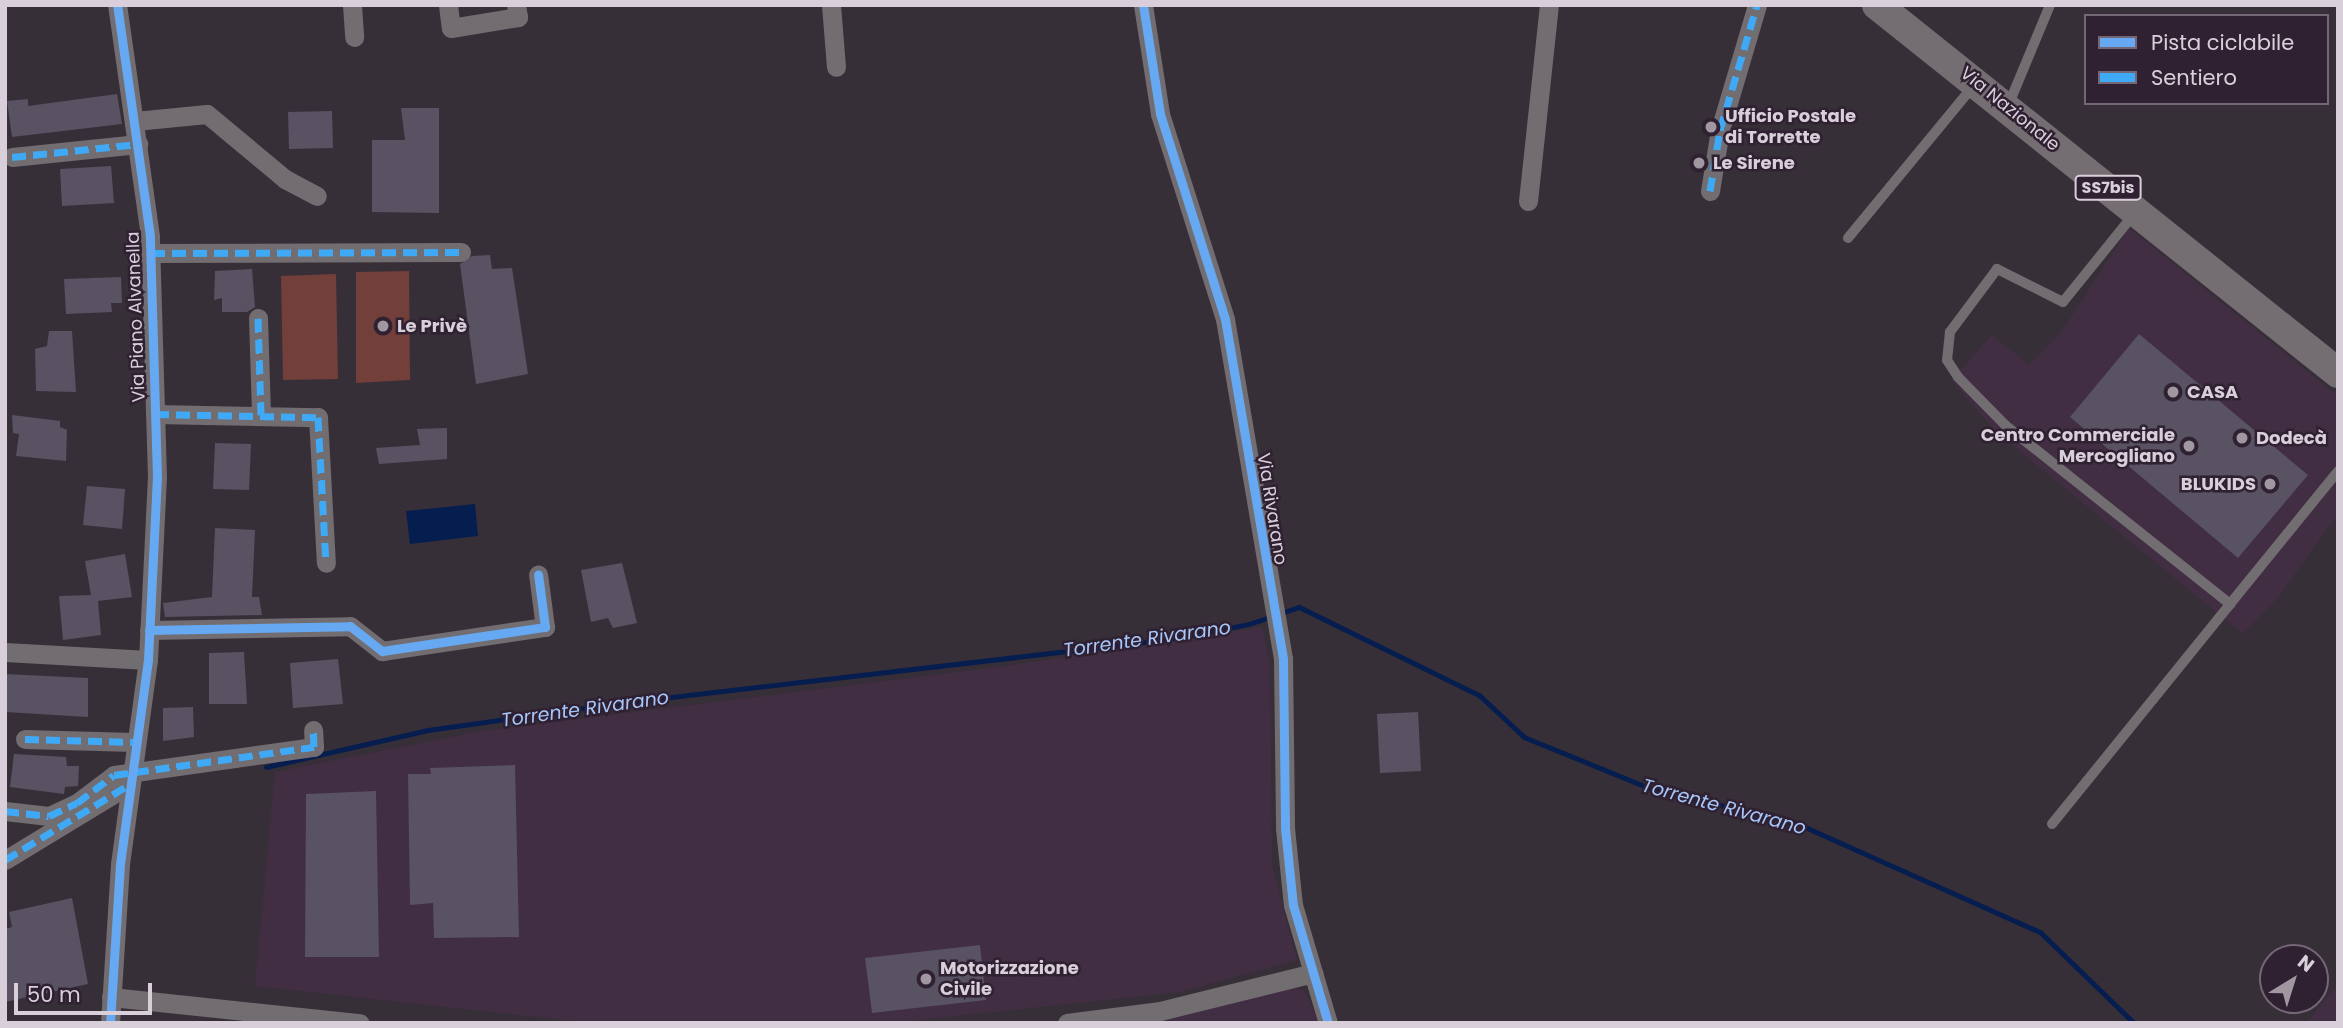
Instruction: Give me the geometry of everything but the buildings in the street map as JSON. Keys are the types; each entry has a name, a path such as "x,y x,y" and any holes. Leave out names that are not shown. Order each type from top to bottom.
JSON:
{"main road":[{"name":"Via Nazionale","path":"1877,5 2338,373"}],"street":[{"name":"Via Piano Alvanella","path":"110,1023 134,742 148,660 157,477 151,253 117,5"},
{"path":"352,5 354,37"},
{"path":"448,5 450,28 518,18 516,5"},
{"path":"831,5 836,67"},
{"name":"Via Rivarano","path":"1143,5 1160,114 1225,319 1286,693 1285,828 1293,905 1328,1023"},
{"path":"1528,201 1549,5"},
{"path":"1710,191 1720,130 1757,5"},
{"path":"135,121 206,114 285,179 317,196"},
{"path":"12,157 138,144"},
{"path":"151,253 461,252"},
{"path":"258,318 261,415"},
{"path":"155,414 318,417 326,563"},
{"path":"149,630 350,626 382,651 545,627 538,573"},
{"path":"5,652 148,660"},
{"path":"5,811 49,816 77,803 114,775 131,778 314,747 313,730"},
{"path":"25,739 134,742"},
{"path":"5,860 131,778"},
{"path":"1067,1023 1160,1011 1313,973"},
{"path":"111,997 360,1023"}],"lane":[{"path":"2008,107 2050,5"},
{"path":"1848,238 1976,82"},
{"path":"2137,211 2063,302 1997,270 1950,332 1947,360 2005,425 2230,604"},
{"path":"2052,824 2338,471"}],"shaded area":[{"path":"2129,228 2338,396 2338,514 2279,596 2243,634 1993,429 1952,380 1992,335 2029,365 2062,331"},
{"name":"Le Privè","path":"409,271 410,380 356,383 356,272"},
{"path":"336,274 338,379 283,380 281,276"},
{"path":"1262,627 1270,664 1272,866 1297,960 1180,992 891,1023 591,1023 255,986 275,772 481,731 1006,666"},
{"path":"2338,983 2338,1023 2307,1023 2314,1014 2329,1014 2329,995"},
{"path":"1294,988 1304,991 1320,1023 1139,1023"}],"water":[{"path":"475,504 478,536 410,544 406,511"}],"waterway":[{"name":"Torrente Rivarano","path":"266,767 428,730 628,702 1163,640 1249,624 1299,607 1479,695 1524,737 1649,788 1796,823 2040,932 2134,1023"}],"marked path":[{"path":"1710,191 1720,130 1757,5"},
{"path":"12,157 138,144"},
{"path":"151,253 461,252"},
{"path":"258,318 261,415"},
{"path":"155,414 318,417 326,563"},
{"path":"5,811 49,816 77,803 114,775 314,747 313,730"},
{"path":"25,739 134,742"},
{"path":"5,860 130,784"}],"cycle path":[{"path":"110,1023 120,864 148,660 157,477 150,236 117,5"},
{"path":"1143,5 1160,114 1225,319 1283,659 1285,828 1293,905 1328,1023"},
{"path":"149,630 350,626 382,651 545,627 538,574"}],"place":[{"name":"Ufficio Postale di Torrette","path":"1711,127"},
{"name":"Le Sirene","path":"1699,163"},
{"name":"Le Privè","path":"383,326"},
{"name":"CASA","path":"2173,392"},
{"name":"Dodecà","path":"2242,438"},
{"name":"Centro Commerciale Mercogliano","path":"2189,446"},
{"name":"BLUKIDS","path":"2270,484"},
{"name":"Motorizzazione Civile","path":"926,979"}]}
